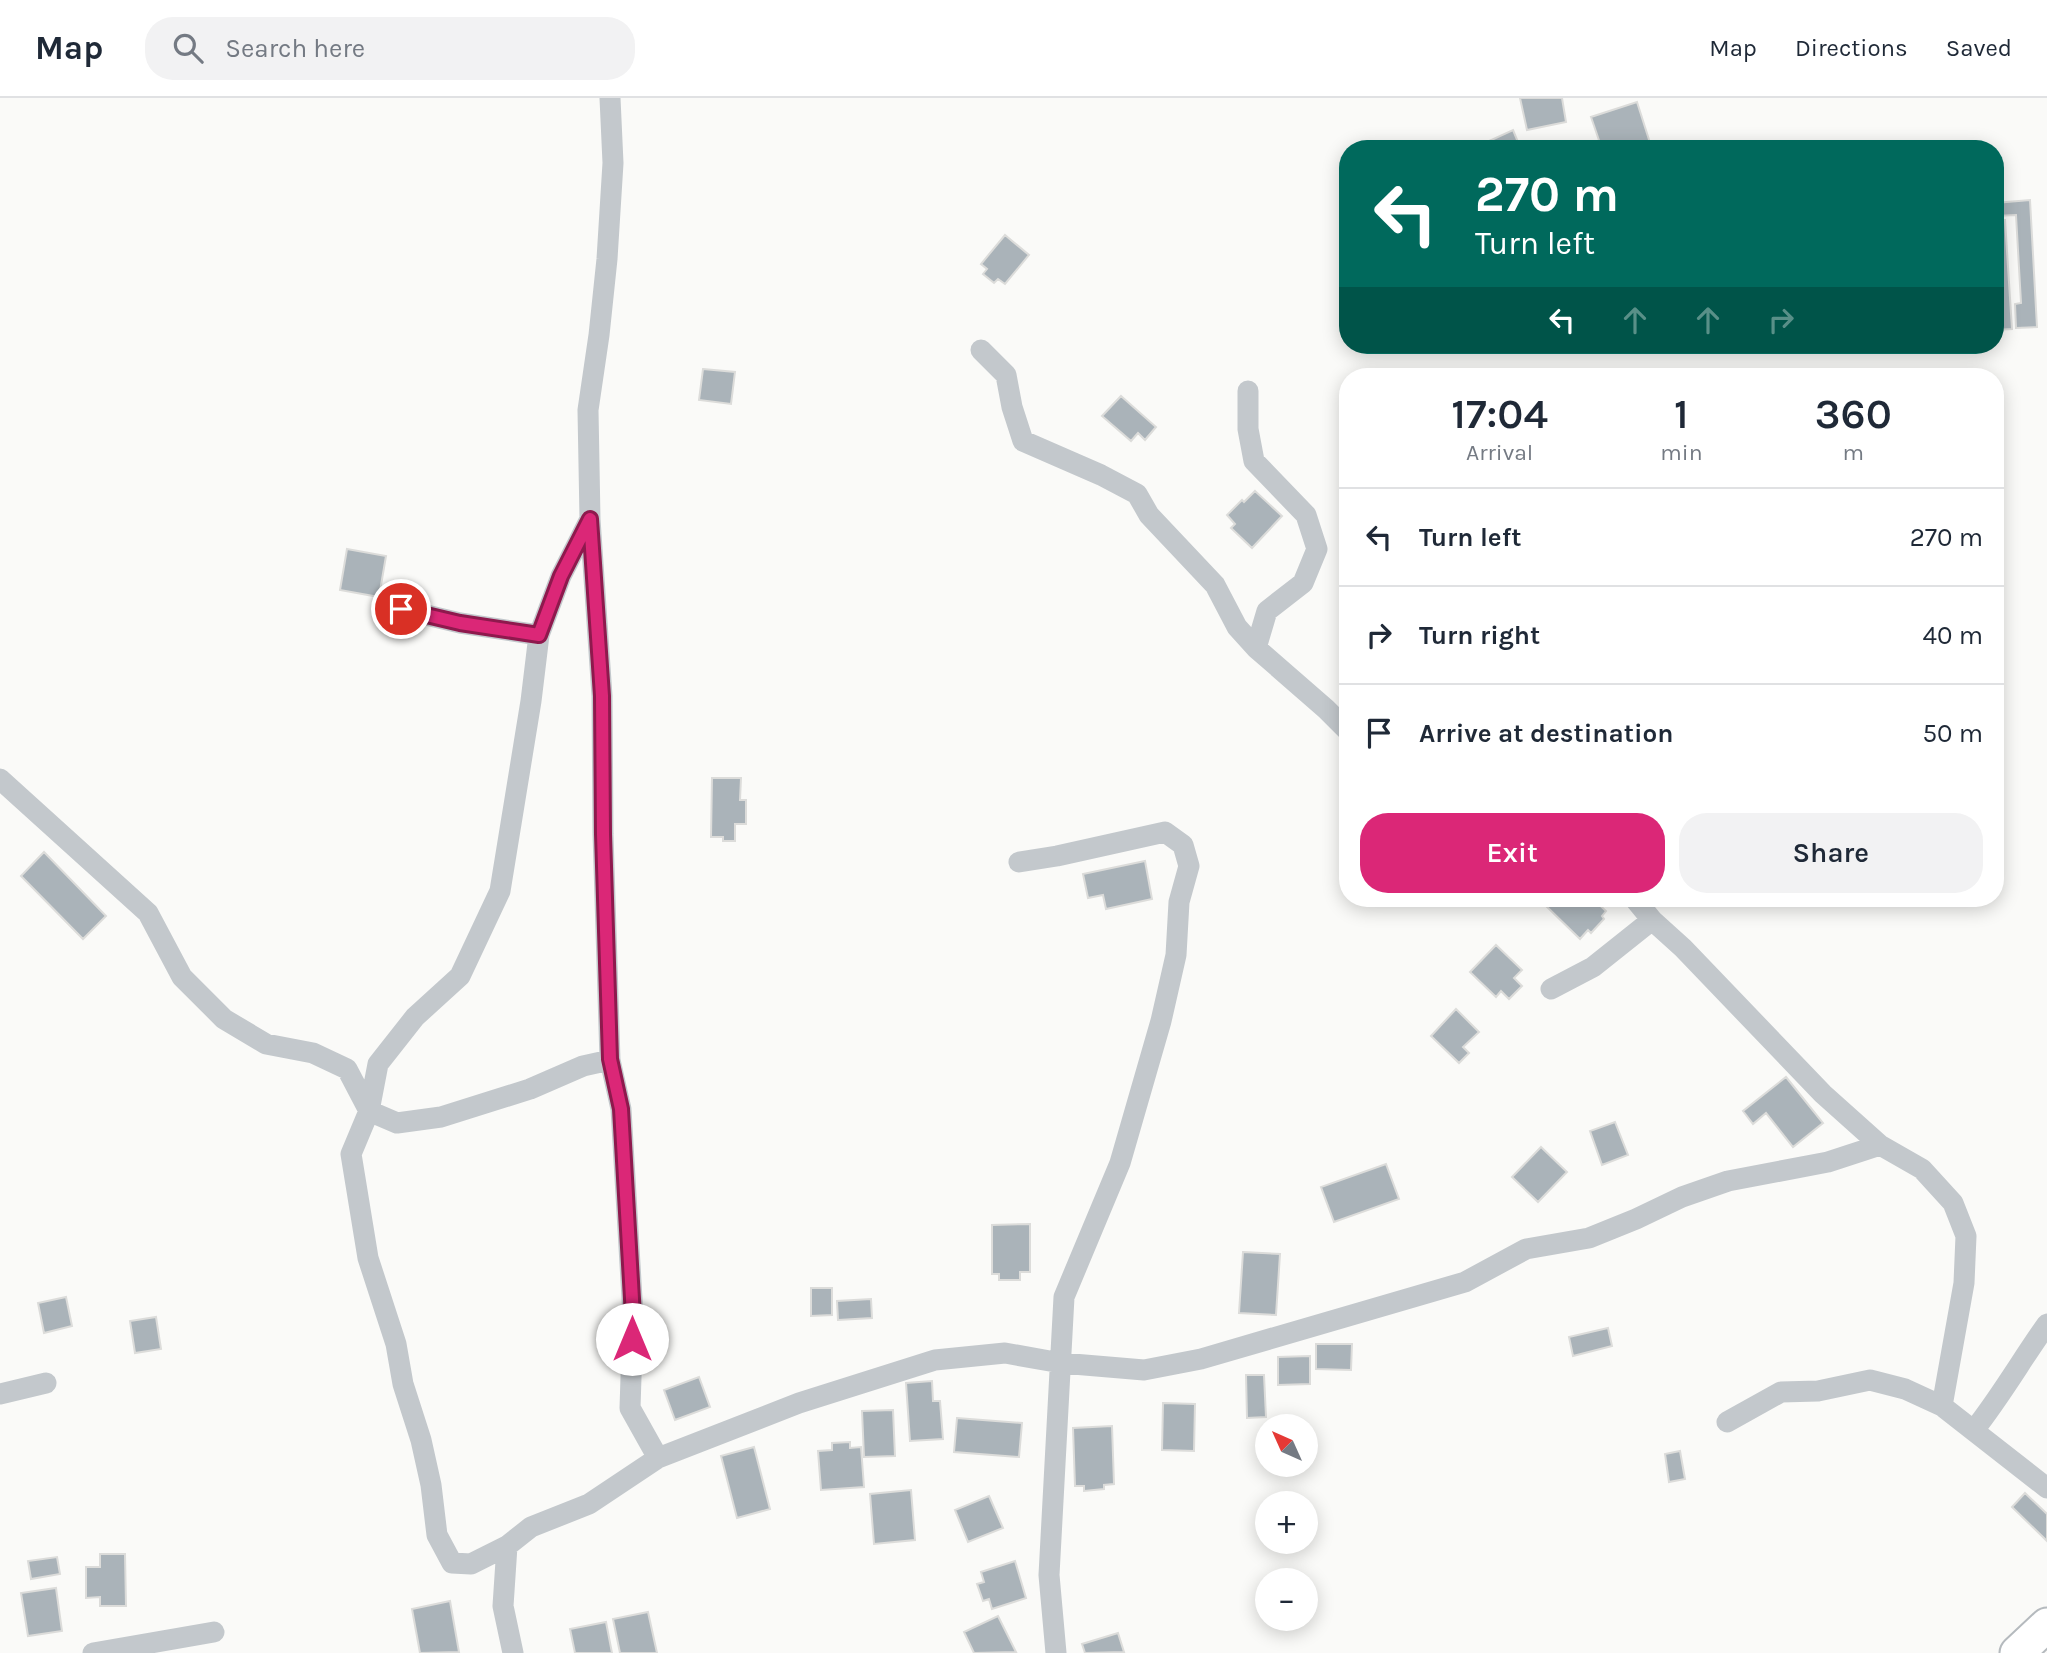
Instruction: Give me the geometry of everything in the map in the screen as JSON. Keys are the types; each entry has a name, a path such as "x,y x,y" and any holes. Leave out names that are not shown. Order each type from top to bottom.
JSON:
{"main road":[{"path":"2017,1653 2047,1625"}],"street":[{"path":"610,98 612,163 607,259 588,410 590,519 602,696 610,1059 621,1109 633,1316 630,1408 658,1458"},
{"path":"981,350 1006,375 1012,407 1023,441 1137,494 1149,515 1215,585 1237,627 1256,648 1339,722"},
{"path":"1248,391 1248,429 1254,461 1306,515 1317,549 1303,583 1267,611 1256,648"},
{"path":"590,519 561,576 539,635 500,891 460,976 415,1017 378,1064 369,1111 351,1154 368,1258 396,1344 404,1384 421,1440 431,1485 437,1535 452,1563 471,1564 507,1546 531,1527 589,1504 658,1458 799,1403 935,1360 1005,1353 1061,1363 1144,1370 1201,1359 1465,1282 1526,1249 1589,1238 1682,1196 1728,1181 1828,1162 1880,1145"},
{"path":"401,609 460,623 539,635"},
{"path":"0,779 148,913 182,977 224,1019 266,1044 313,1053 347,1069 369,1111 397,1123 441,1117 530,1089 583,1066 610,1059"},
{"path":"1019,862 1165,832 1183,845 1189,866 1179,902 1176,955 1161,1021 1120,1163 1063,1297 1049,1575 1056,1653"},
{"path":"1641,907 1823,1094 1880,1145 1922,1169 1953,1203 1966,1236 1964,1283 1942,1406"},
{"path":"1551,989 1593,967 1652,920"},
{"path":"1974,1430 1997,1401 2047,1324"},
{"path":"1727,1422 1782,1392 1818,1391 1870,1380 1905,1389 1942,1406 2047,1488"},
{"path":"0,1394 46,1383"},
{"path":"507,1546 503,1605 513,1653"},
{"path":"93,1653 214,1632"}],"building":[{"path":"1520,98 1562,98 1566,122 1527,130"},
{"path":"1637,102 1649,140 1599,140 1591,117"},
{"path":"1513,130 1517,140 1491,140"},
{"path":"2030,200 2037,327 2016,328 2015,304 2021,303 2016,215 2004,216 2004,202"},
{"path":"2004,220 2005,220 2012,329 2004,329"},
{"path":"1005,235 1029,255 1005,284 998,279 994,283 983,274 987,269 981,264"},
{"path":"703,369 735,372 731,404 699,400"},
{"path":"1121,396 1156,427 1145,440 1138,433 1131,441 1102,416"},
{"path":"1255,491 1282,516 1252,548 1231,528 1235,524 1227,515"},
{"path":"347,549 386,556 379,597 340,590"},
{"path":"712,778 741,778 740,800 746,800 746,824 735,824 735,841 711,837"},
{"path":"44,852 106,916 83,939 21,876"},
{"path":"1145,861 1152,899 1106,909 1103,895 1088,898 1083,874"},
{"path":"1547,907 1602,907 1606,911 1602,916 1604,919 1591,933 1588,930 1580,939"},
{"path":"1496,945 1522,970 1514,978 1522,986 1509,999 1501,991 1496,997 1470,972"},
{"path":"1456,1009 1479,1032 1463,1047 1469,1053 1459,1063 1431,1036"},
{"path":"1786,1077 1823,1123 1793,1147 1766,1113 1753,1124 1743,1111"},
{"path":"1615,1122 1628,1155 1602,1165 1590,1131"},
{"path":"1541,1147 1567,1172 1538,1202 1512,1177"},
{"path":"1386,1164 1399,1199 1334,1222 1321,1187"},
{"path":"1030,1224 1030,1272 1020,1272 1020,1280 999,1280 999,1274 992,1274 992,1225"},
{"path":"1243,1252 1280,1254 1276,1315 1239,1313"},
{"path":"811,1288 832,1288 832,1315 811,1316"},
{"path":"66,1297 72,1326 44,1333 38,1303"},
{"path":"871,1299 872,1318 838,1320 837,1301"},
{"path":"156,1317 161,1349 135,1353 130,1321"},
{"path":"1608,1328 1612,1346 1573,1356 1569,1337"},
{"path":"1316,1344 1352,1344 1351,1370 1316,1369"},
{"path":"1310,1356 1310,1384 1278,1385 1278,1357"},
{"path":"1246,1375 1264,1375 1266,1414 1255,1414 1255,1418 1247,1418"},
{"path":"699,1377 710,1407 675,1420 664,1390"},
{"path":"932,1381 933,1401 940,1401 943,1439 910,1441 906,1383"},
{"path":"1163,1403 1195,1404 1194,1451 1162,1450"},
{"path":"893,1410 895,1456 864,1457 862,1411"},
{"path":"957,1418 1022,1423 1019,1457 954,1452"},
{"path":"1112,1426 1114,1484 1104,1485 1104,1489 1084,1491 1084,1486 1075,1486 1073,1428"},
{"path":"850,1442 850,1448 861,1447 864,1487 821,1490 818,1451 832,1450 832,1443"},
{"path":"754,1447 770,1509 737,1518 721,1456"},
{"path":"1680,1451 1685,1479 1669,1482 1665,1454"},
{"path":"911,1490 915,1540 874,1544 870,1494"},
{"path":"2025,1493 2047,1514 2047,1541 2012,1507"},
{"path":"989,1496 1003,1528 968,1542 955,1510"},
{"path":"100,1554 125,1554 126,1606 100,1606 100,1597 86,1598 86,1567 100,1567"},
{"path":"57,1557 60,1574 31,1579 28,1561"},
{"path":"1015,1561 1026,1598 992,1609 989,1599 983,1601 977,1584 984,1582 981,1572"},
{"path":"56,1588 62,1631 28,1636 21,1593"},
{"path":"450,1601 459,1652 420,1653 412,1609"},
{"path":"648,1612 657,1653 620,1653 613,1619"},
{"path":"998,1616 1016,1652 974,1653 964,1632"},
{"path":"606,1622 612,1653 575,1653 570,1629"},
{"path":"1118,1633 1124,1652 1085,1653 1082,1644"}],"route":[{"path":"401,609 460,623 539,635 561,576 590,519 602,696 610,1059 621,1109 632,1339"}]}
